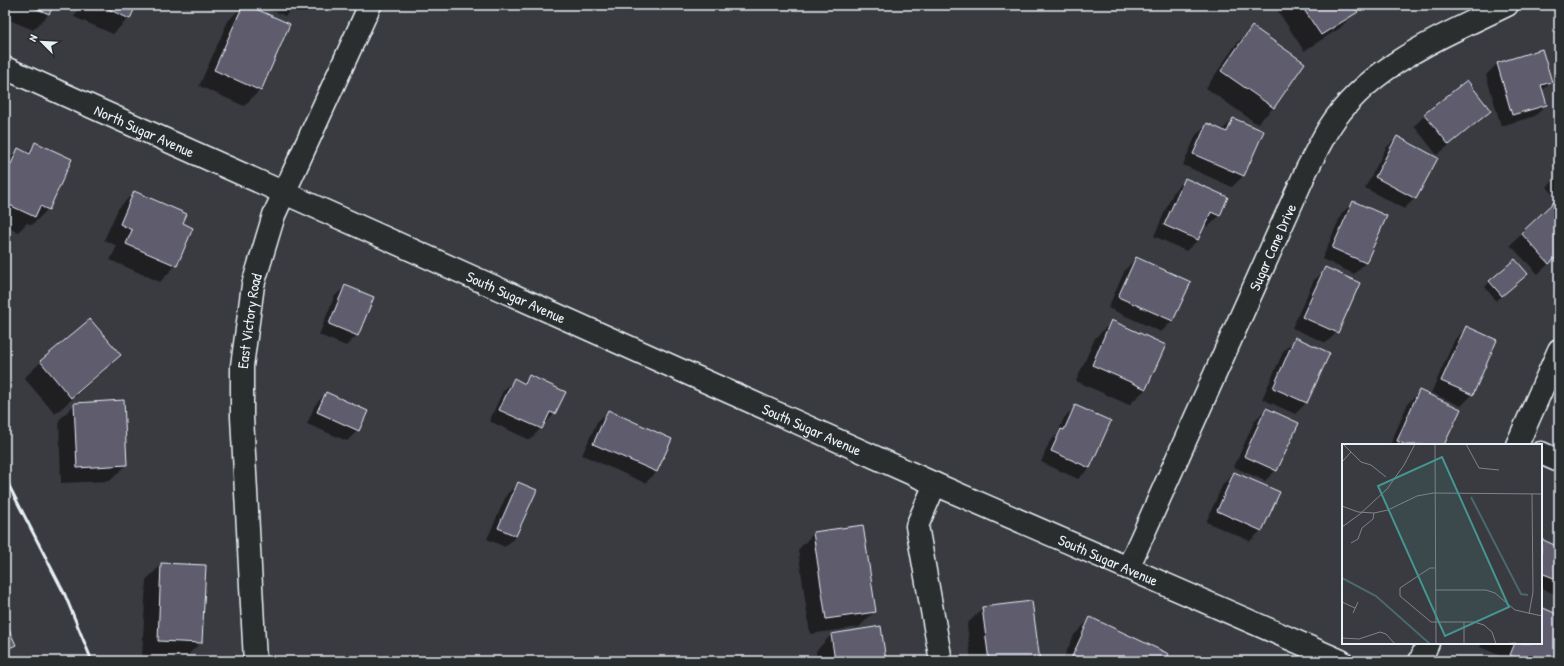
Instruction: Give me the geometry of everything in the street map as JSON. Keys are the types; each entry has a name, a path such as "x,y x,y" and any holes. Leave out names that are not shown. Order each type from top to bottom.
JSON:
{"street":[{"name":"East Victory Road","path":"254,661 242,417 242,366 253,285 274,215 370,5"},
{"name":"Sugar Cane Drive","path":"1128,568 1304,176 1329,128 1357,94 1389,66 1425,45 1507,5"},
{"name":"North Sugar Avenue","path":"5,68 284,194"},
{"name":"South Sugar Avenue","path":"284,194 703,379 935,484 1341,661"},
{"path":"1520,444 1559,350"},
{"path":"1542,453 1559,461"},
{"path":"935,484 916,526 941,661"},
{"path":"1420,661 1428,644"}],"building":[{"path":"28,5 54,5 49,14"},
{"path":"99,5 136,5 130,19"},
{"path":"243,5 247,5 290,24 261,91 214,70"},
{"path":"1301,5 1353,5 1358,12 1321,35"},
{"path":"1252,26 1305,63 1274,108 1221,71"},
{"path":"1542,49 1552,82 1541,85 1547,105 1512,115 1497,63"},
{"path":"1467,80 1491,111 1449,145 1424,114"},
{"path":"1233,118 1264,131 1244,176 1193,154 1207,123 1227,132"},
{"path":"1397,136 1438,158 1416,199 1375,177"},
{"path":"35,142 72,159 49,210 40,206 35,217 5,203 5,178 18,148 30,154"},
{"path":"1185,178 1228,197 1220,216 1211,212 1198,240 1164,225"},
{"path":"134,191 187,214 183,223 193,228 177,266 126,244 132,230 120,224"},
{"path":"1557,199 1559,202 1559,255 1549,264 1521,233"},
{"path":"1353,201 1387,216 1366,263 1332,248"},
{"path":"1136,257 1191,282 1173,321 1118,297"},
{"path":"1515,259 1528,274 1502,296 1489,281"},
{"path":"1325,267 1360,283 1338,333 1302,317"},
{"path":"345,285 374,297 358,336 329,324"},
{"path":"90,319 121,355 71,398 40,361"},
{"path":"1111,320 1166,345 1146,389 1092,365"},
{"path":"1466,326 1497,340 1473,395 1441,381"},
{"path":"1295,337 1330,353 1307,403 1273,388"},
{"path":"529,375 566,392 555,414 550,412 542,429 499,410 514,378 525,384"},
{"path":"1419,390 1461,409 1444,444 1404,444 1397,441"},
{"path":"326,392 368,411 359,431 317,412"},
{"path":"124,400 127,465 77,468 74,403"},
{"path":"1075,405 1111,421 1090,468 1051,451 1061,429 1064,430"},
{"path":"1266,408 1299,423 1277,471 1244,456"},
{"path":"608,410 672,439 657,472 593,444"},
{"path":"1234,472 1280,492 1262,531 1217,511"},
{"path":"518,482 537,490 516,536 498,528"},
{"path":"863,525 876,612 826,619 813,532"},
{"path":"1542,539 1559,547 1559,580 1542,573"},
{"path":"161,563 206,565 202,643 158,641"},
{"path":"1032,601 1040,661 989,661 982,607"},
{"path":"1542,607 1559,615 1559,661 1523,661 1510,655 1515,644 1542,644"},
{"path":"1090,617 1169,654 1166,661 1070,661"},
{"path":"5,621 16,645 5,650"},
{"path":"881,626 886,661 835,661 831,634"}],"railway":[{"path":"5,478 65,595 92,661"}]}
